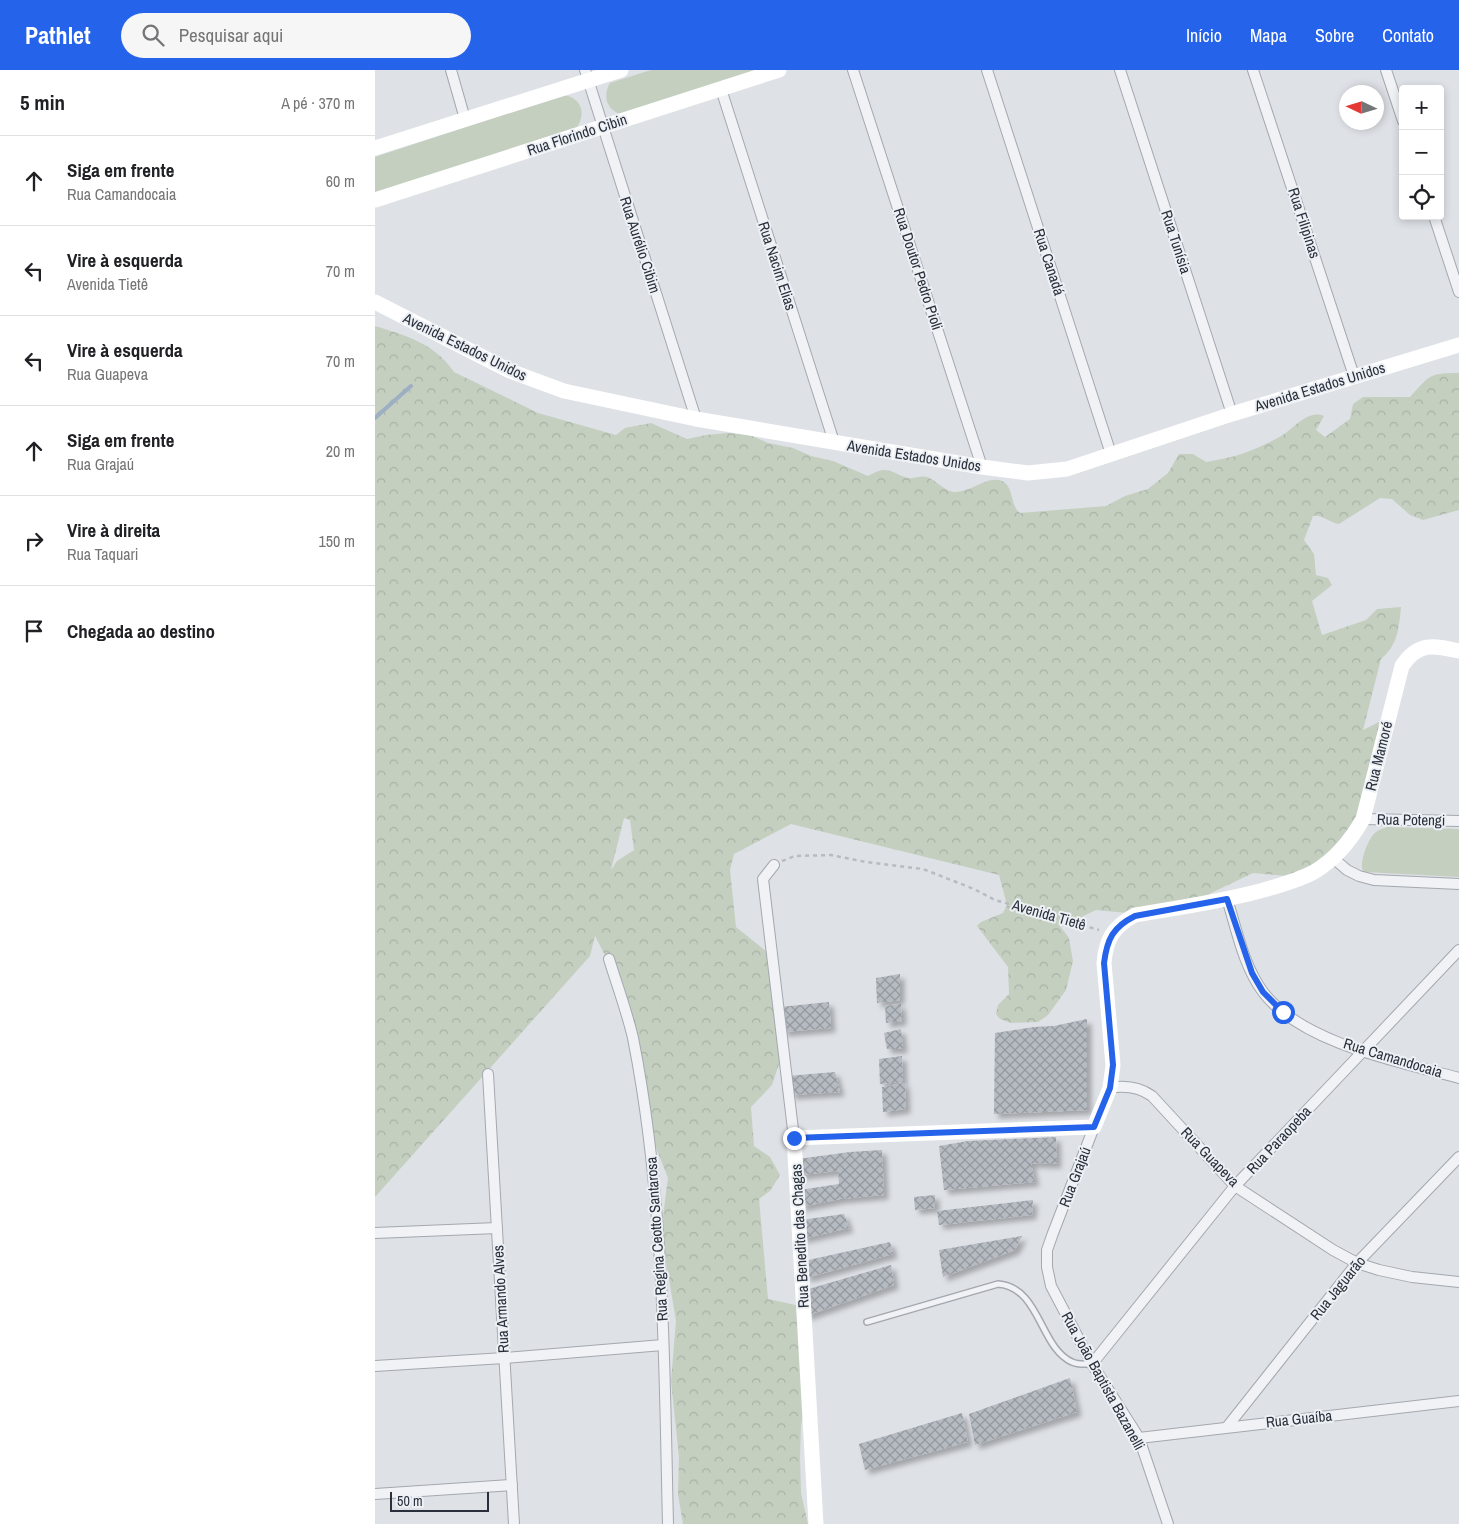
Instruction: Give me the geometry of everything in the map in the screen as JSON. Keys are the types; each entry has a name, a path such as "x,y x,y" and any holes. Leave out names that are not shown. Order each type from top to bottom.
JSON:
{"street":[{"path":"451,70 465,119"},
{"path":"375,148 465,119 587,75 621,70"},
{"name":"Rua Florindo Cibin","path":"375,200 779,70"},
{"name":"Rua Doutor Pedro Pioli","path":"853,70 982,467"},
{"name":"Rua Canadá","path":"987,70 1111,454"},
{"name":"Rua Tunísia","path":"1120,70 1232,414"},
{"name":"Rua Filipinas","path":"1253,70 1354,376"},
{"path":"1386,70 1399,109"},
{"name":"Rua Aurélio Cibim","path":"587,75 695,419"},
{"name":"Rua Nacim Elias","path":"721,89 834,442"},
{"path":"1435,220 1459,292"},
{"name":"Avenida Estados Unidos","path":"375,302 510,371 555,388 695,419 1028,473 1067,469 1232,414 1459,345"},
{"name":"Rua Mamoré","path":"1333,858 1354,834 1363,819 1402,666 1416,650 1429,647 1459,651"},
{"name":"Rua Potengi","path":"1363,819 1459,821"},
{"path":"1110,1088 1113,1057 1104,963 1106,947 1112,934 1122,922 1135,916 1227,899 1292,882 1315,871 1333,858 1347,870 1374,880 1459,884"},
{"name":"Rua Benedito das Chagas","path":"774,865 763,879 794,1138 816,1524"},
{"name":"Rua Camandocaia","path":"1227,899 1252,973 1263,992 1283,1012 1312,1030 1362,1051 1459,1078"},
{"name":"Rua Paraopeba","path":"1092,1364 1235,1186 1459,950"},
{"name":"Rua Regina Ceotto Santarosa","path":"609,959 632,1036 651,1148 662,1278 668,1524"},
{"name":"Rua Armando Alves","path":"488,1074 514,1524"},
{"name":"Rua Guapeva","path":"1110,1088 1131,1087 1145,1091 1153,1096 1235,1186 1333,1250 1357,1263 1379,1270 1412,1277 1459,1282"},
{"name":"Rua Grajaú","path":"1047,1267 1047,1250 1110,1088"},
{"path":"794,1138 1094,1127"},
{"name":"Rua Jaguarão","path":"1227,1427 1357,1263 1459,1157"},
{"path":"375,1233 497,1228"},
{"name":"Rua João Baptista Bazanelli","path":"1047,1267 1051,1286 1092,1364 1139,1438 1168,1524"},
{"path":"375,1366 663,1346"},
{"name":"Rua Guaíba","path":"1139,1438 1458,1400"},
{"path":"375,1494 512,1485"}],"lane":[{"path":"867,1322 998,1284 1007,1285 1027,1299 1057,1349 1064,1357 1074,1363 1092,1364"}],"path":[{"name":"Avenida Tietê","path":"774,865 795,856 831,855 866,862 923,868 974,889 995,900 1112,934"}],"green space":[{"path":"651,70 763,70 623,115 610,107 607,103 606,93 610,83"},
{"path":"563,95 574,99 580,106 581,116 577,127 375,194 375,157"},
{"path":"375,326 409,337 429,347 454,372 538,413 616,435 625,428 651,423 687,439 728,433 750,435 768,443 793,448 811,456 833,461 868,476 885,470 908,478 925,477 954,492 966,490 990,480 1002,481 1008,487 1015,506 1020,513 1106,506 1125,496 1148,489 1168,473 1179,454 1193,454 1206,462 1240,454 1277,438 1309,416 1324,416 1316,430 1325,437 1350,419 1353,404 1363,397 1410,397 1431,377 1441,374 1459,373 1459,510 1423,520 1410,515 1392,499 1380,498 1339,524 1320,516 1313,516 1304,540 1314,554 1316,575 1328,578 1332,585 1312,601 1322,635 1366,620 1377,609 1401,607 1397,635 1387,654 1381,659 1363,730 1379,722 1375,769 1364,812 1337,848 1299,877 1253,873 1211,893 1194,907 1147,915 1096,910 1059,925 1069,938 1073,961 1066,990 1048,1015 1038,1022 1011,1023 1000,1019 996,1014 998,1005 1009,994 1008,967 977,926 981,922 1003,913 1007,905 999,875 791,824 734,854 730,870 736,927 767,952 780,993 783,1052 772,1085 751,1107 754,1146 770,1157 780,1175 770,1191 759,1199 768,1299 809,1308 811,1376 801,1425 800,1457 801,1493 808,1524 683,1524 678,1494 679,1457 671,1381 676,1321 661,1231 668,1178 655,1145 643,1078 611,967 595,936 590,956 375,1197","holes":["624,818 630,820 634,850 617,861 611,870"]},
{"path":"1387,827 1459,829 1459,877 1364,872 1362,865 1368,843 1376,832"}],"building":[{"path":"900,974 900,1000 877,1003 876,978"},
{"path":"829,1002 831,1028 783,1032 780,1007"},
{"path":"901,1004 902,1021 886,1023 885,1006"},
{"path":"1087,1019 1087,1110 994,1114 995,1033 1054,1026"},
{"path":"901,1029 903,1049 887,1049 884,1033"},
{"path":"902,1056 903,1082 880,1084 879,1059"},
{"path":"835,1072 840,1092 791,1095 788,1076"},
{"path":"905,1083 906,1109 883,1112 882,1087"},
{"path":"1056,1137 1057,1164 1031,1163 1035,1182 944,1190 939,1146 968,1141"},
{"path":"882,1150 884,1195 840,1199 801,1207 800,1190 839,1184 838,1171 800,1175 798,1159"},
{"path":"935,1195 935,1208 915,1210 914,1197"},
{"path":"1033,1200 1032,1215 939,1225 937,1211"},
{"path":"844,1214 849,1228 802,1239 801,1220"},
{"path":"1022,1236 1015,1250 943,1277 939,1250"},
{"path":"890,1242 893,1254 806,1278 804,1261"},
{"path":"891,1265 894,1285 806,1316 805,1290"},
{"path":"1070,1378 1077,1412 975,1445 969,1414"},
{"path":"962,1413 968,1442 865,1470 859,1444"}],"waterway":[{"path":"375,418 411,386"}],"route":[{"path":"794,1138 1094,1127 1110,1088 1113,1065 1104,963 1106,947 1112,934 1122,922 1135,916 1227,899 1252,973 1263,992 1283,1012"}]}
